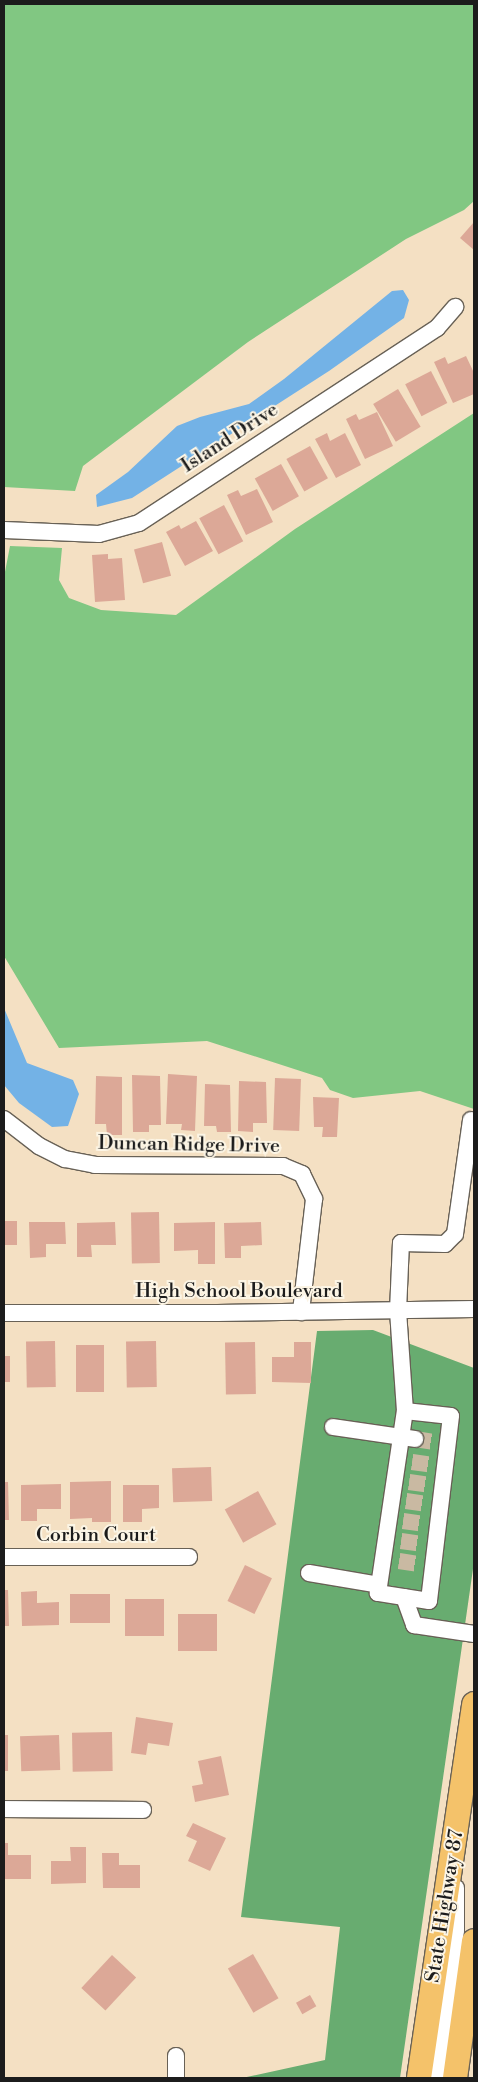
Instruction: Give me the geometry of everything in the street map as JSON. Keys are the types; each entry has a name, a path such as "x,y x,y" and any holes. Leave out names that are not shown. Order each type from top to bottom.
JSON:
{"highway":[{"name":"State Highway 87","path":"419,2078 474,1704"},
{"path":"455,2078 474,1941"}],"street":[{"name":"Island Drive","path":"4,530 99,534 139,523 437,328 455,307"},
{"name":"Duncan Ridge Drive","path":"4,1120 39,1146 65,1159 95,1165 282,1166 302,1174 314,1199 301,1312"},
{"path":"404,1411 451,1416 442,1443 426,1565 429,1601 378,1593 391,1560 408,1438 404,1411 398,1311 401,1243 444,1244 455,1234 471,1120"},
{"name":"High School Boulevard","path":"4,1314 474,1309"},
{"path":"333,1427 408,1438"},
{"name":"Corbin Court","path":"4,1557 189,1556"},
{"path":"309,1573 380,1585"},
{"path":"404,1597 414,1625 474,1634"},
{"path":"4,1809 143,1810"},
{"path":"436,2078 456,1930 456,1835"},
{"path":"176,2056 176,2078"}],"green space":[{"path":"4,4 474,4 474,201 464,210 406,239 248,342 83,466 75,491 4,487"},
{"path":"474,413 474,1109 420,1091 353,1098 330,1090 322,1078 207,1041 59,1048 4,956 4,577 10,546 62,548 59,580 69,598 101,610 176,615 295,529"},
{"path":"373,1330 474,1368 474,1562 400,2078 242,2078 325,2060 340,1927 241,1917 317,1331"}],"water":[{"path":"403,290 409,300 404,318 329,371 132,498 97,507 96,495 128,472 177,426 200,417 249,404 284,379 392,291"},
{"path":"4,1008 27,1063 73,1080 79,1094 68,1126 52,1127 19,1103 4,1085"}],"building":[{"path":"474,222 474,250 460,238"},
{"path":"466,356 474,373 474,394 453,403 434,362 445,357 448,364"},
{"path":"431,371 447,403 422,416 405,384"},
{"path":"398,389 421,427 396,442 373,404"},
{"path":"377,412 393,446 365,459 346,419 356,414 359,420"},
{"path":"327,433 330,441 345,433 361,465 336,478 315,439"},
{"path":"310,446 328,478 304,491 286,459"},
{"path":"281,464 299,496 273,511 255,479"},
{"path":"257,489 273,522 246,535 227,495 238,490 241,496"},
{"path":"224,505 243,541 219,554 199,518"},
{"path":"196,521 213,551 185,566 166,532 179,525 181,529"},
{"path":"162,542 171,576 143,583 134,550"},
{"path":"108,554 108,559 122,558 125,600 95,602 92,555"},
{"path":"168,1074 197,1076 195,1131 181,1130 182,1124 166,1124"},
{"path":"132,1075 160,1076 161,1125 149,1125 149,1132 133,1132"},
{"path":"96,1076 122,1077 122,1135 107,1135 106,1124 95,1124"},
{"path":"275,1078 301,1079 299,1131 273,1130"},
{"path":"239,1081 266,1082 267,1123 253,1123 253,1132 238,1131"},
{"path":"205,1084 230,1085 231,1132 217,1132 216,1126 204,1126"},
{"path":"313,1097 339,1098 337,1137 322,1137 323,1127 314,1127"},
{"path":"131,1212 159,1212 160,1263 132,1263"},
{"path":"4,1221 17,1221 17,1245 4,1245"},
{"path":"29,1222 65,1222 66,1244 46,1244 46,1257 30,1258"},
{"path":"115,1222 116,1245 91,1245 92,1257 77,1257 77,1223"},
{"path":"215,1222 215,1264 198,1264 198,1250 174,1251 174,1223"},
{"path":"261,1222 262,1245 241,1246 241,1258 225,1258 224,1223"},
{"path":"55,1341 56,1387 27,1387 26,1342"},
{"path":"156,1341 157,1387 127,1388 126,1342"},
{"path":"255,1342 256,1394 226,1395 225,1343"},
{"path":"294,1342 311,1342 311,1383 272,1382 272,1357 294,1357"},
{"path":"76,1345 104,1345 104,1392 76,1392"},
{"path":"4,1356 10,1356 10,1382 4,1382"},
{"path":"211,1467 212,1501 173,1502 172,1468"},
{"path":"111,1481 111,1522 92,1522 92,1518 70,1519 70,1482"},
{"path":"4,1482 8,1482 9,1520 4,1520"},
{"path":"61,1484 61,1509 37,1509 37,1521 21,1521 21,1485"},
{"path":"123,1485 159,1485 159,1508 142,1509 142,1522 123,1522"},
{"path":"258,1491 276,1524 243,1543 225,1509"},
{"path":"245,1565 272,1578 254,1614 227,1601"},
{"path":"4,1590 8,1590 9,1626 4,1626"},
{"path":"37,1591 37,1603 59,1602 59,1625 22,1626 21,1592"},
{"path":"70,1594 110,1594 110,1623 70,1623"},
{"path":"125,1599 164,1599 164,1636 125,1636"},
{"path":"178,1614 217,1614 217,1651 178,1651"},
{"path":"136,1717 173,1723 169,1746 148,1743 146,1755 131,1753"},
{"path":"112,1732 113,1771 73,1772 72,1733"},
{"path":"4,1735 8,1735 8,1771 4,1771"},
{"path":"59,1735 60,1770 21,1771 20,1736"},
{"path":"221,1756 229,1795 195,1802 192,1786 203,1784 198,1761"},
{"path":"193,1823 226,1838 210,1871 188,1861 197,1841 186,1836"},
{"path":"4,1843 8,1843 8,1855 31,1855 31,1879 4,1879"},
{"path":"70,1847 86,1847 86,1883 51,1884 51,1861 71,1861"},
{"path":"102,1853 119,1853 119,1865 140,1865 140,1888 103,1888"},
{"path":"253,1954 278,1998 253,2013 228,1969"},
{"path":"112,1955 136,1978 105,2010 81,1988"},
{"path":"310,1995 316,2006 302,2014 296,2003"}],"tunnel":[{"path":"415,1439 435,1442"},
{"path":"412,1462 433,1465"},
{"path":"409,1482 430,1485"},
{"path":"406,1501 428,1504"},
{"path":"403,1521 424,1524"},
{"path":"401,1541 422,1544"},
{"path":"399,1561 418,1564"}]}
